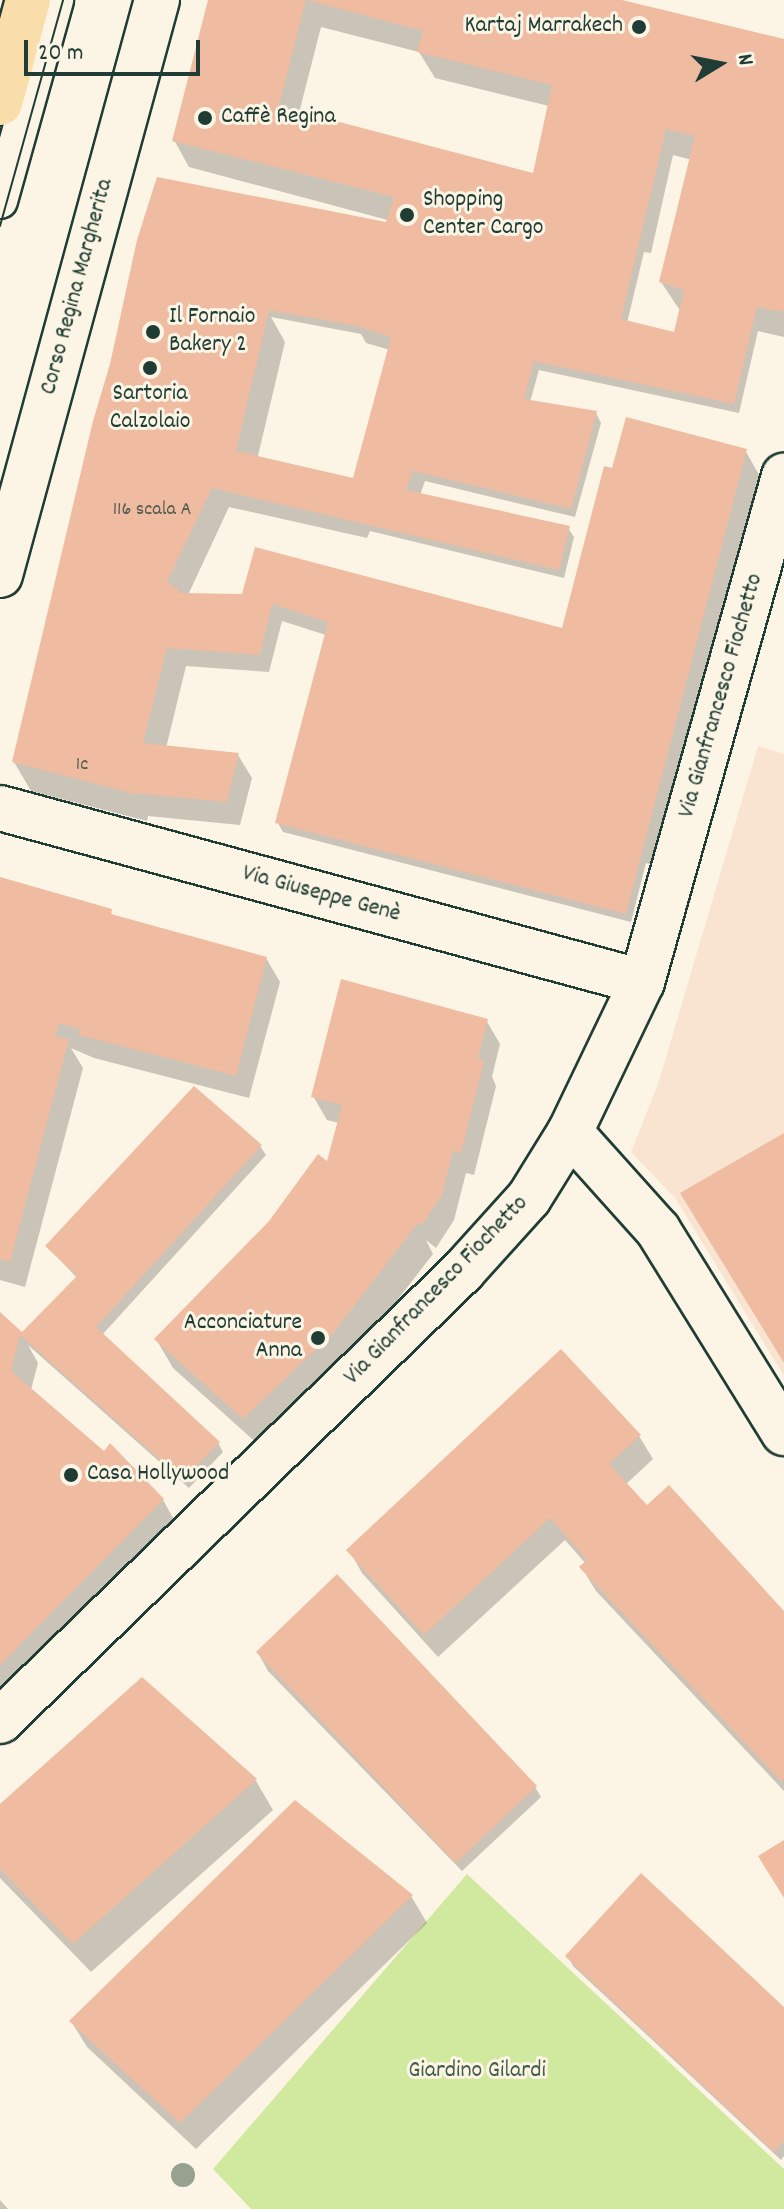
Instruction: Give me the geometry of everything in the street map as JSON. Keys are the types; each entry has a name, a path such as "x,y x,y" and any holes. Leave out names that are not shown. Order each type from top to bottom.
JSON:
{"main road":[{"path":"0,103 28,0"}],"street":[{"name":"Corso Regina Margherita","path":"0,575 157,0"},
{"name":"Via Gianfrancesco Fiochetto","path":"0,1721 463,1271 529,1198 570,1132 642,982 784,476"},
{"name":"Via Giuseppe Genè","path":"0,808 642,982"},
{"path":"570,1132 658,1230 784,1433"}],"lane":[{"path":"0,201 56,0"}],"shaded area":[{"path":"758,746 784,754 784,1376 675,1198 631,1152 659,1081"}],"green space":[{"name":"Giardino Gilardi","path":"467,1874 784,2169 784,2209 251,2209 213,2169"}],"building":[{"path":"208,0 306,0 279,106 533,173 552,85 417,52 423,31 307,0 622,0 784,39 784,308 783,312 757,307 734,404 534,361 524,399 597,411 571,509 413,471 406,490 570,526 559,570 212,488 167,582 182,593 242,594 255,547 562,628 604,466 612,468 626,417 747,449 626,914 275,823 328,622 272,604 260,655 167,648 143,743 239,753 227,802 131,793 12,762 93,421 110,364 137,240 157,177 386,222 394,197 172,141","holes":["666,129 695,136 659,282 684,290 674,332 621,319","269,310 353,325 391,337 353,478 236,451"]},
{"path":"0,877 112,909 111,914 267,957 236,1076 79,1035 80,1029 59,1023 55,1036 69,1039 10,1262 0,1259"},
{"path":"341,979 488,1019 478,1058 484,1061 461,1153 453,1151 442,1195 422,1225 418,1223 334,1332 243,1419 154,1339 269,1221 318,1154 327,1161 342,1105 311,1097"},
{"path":"194,1086 262,1145 96,1327 220,1442 183,1480 20,1335 11,1371 104,1451 110,1443 164,1499 0,1665 0,1312 22,1332 77,1276 45,1246"},
{"path":"784,1133 784,1363 680,1193"},
{"path":"561,1349 641,1435 609,1464 647,1505 669,1485 784,1611 784,1778 781,1781 579,1567 587,1560 550,1518 424,1635 346,1550"},
{"path":"337,1574 537,1786 456,1863 256,1652"},
{"path":"142,1677 257,1779 73,1944 0,1869 0,1804"},
{"path":"295,1800 413,1895 180,2123 69,2021"},
{"path":"784,1840 784,1898 758,1856"},
{"path":"641,1873 784,2007 784,2141 774,2152 565,1956"}],"tram line":[{"path":"0,226 63,0"}],"place":[{"name":"Kartaj Marrakech","path":"639,27"},
{"name":"Caffè Regina","path":"205,118"},
{"name":"Shopping Center Cargo","path":"407,215"},
{"name":"Il Fornaio Bakery 2","path":"153,332"},
{"name":"Sartoria Calzolaio","path":"150,368"},
{"name":"Acconciature Anna","path":"318,1338"},
{"name":"Casa Hollywood","path":"71,1475"}]}
